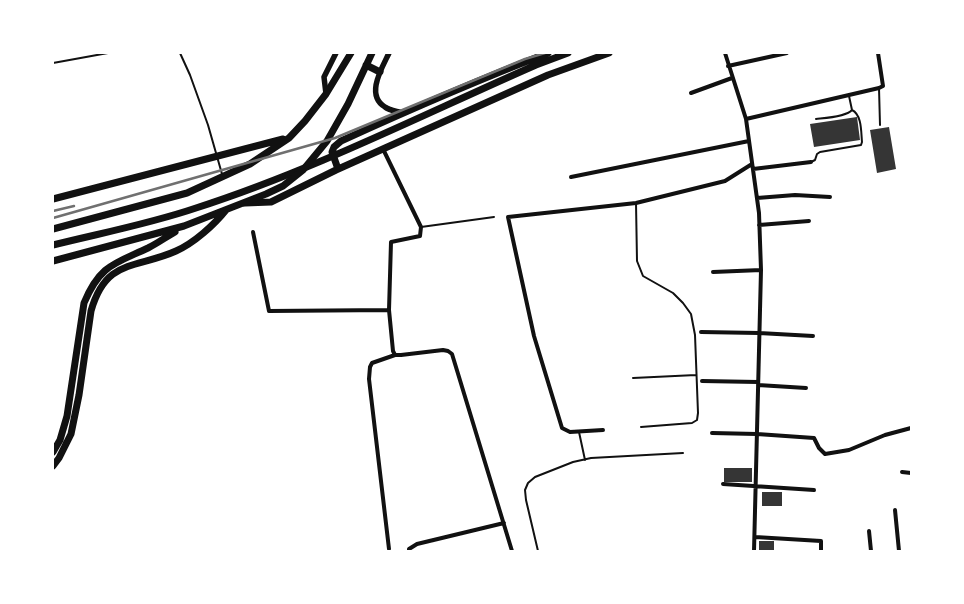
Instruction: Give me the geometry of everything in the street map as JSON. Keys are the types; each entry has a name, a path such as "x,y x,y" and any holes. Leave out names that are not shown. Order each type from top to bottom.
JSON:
{"main road":[{"path":"53,230 186,193 250,164 289,138 326,94 351,53"},
{"path":"53,261 184,226 283,186 302,170 326,142 348,104 372,53"},
{"path":"338,169 332,152 334,147 341,141 403,113 548,53"},
{"path":"53,245 119,230 195,209 276,180 348,150 568,53"},
{"path":"244,203 271,202 383,148 548,75 609,53"},
{"path":"366,64 380,72"},
{"path":"53,199 289,138"},
{"path":"53,466 59,458 71,434 79,395 91,311 100,288 117,272 130,265 177,251 216,223 226,210"},
{"path":"53,452 60,440 67,416 84,303 97,278 106,269 118,261 150,247 184,226"}],"street":[{"path":"326,94 324,77 336,53"},
{"path":"389,53 376,81 378,101 390,110 403,113"},
{"path":"725,53 746,119 759,225 761,270 754,551"},
{"path":"728,66 787,53"},
{"path":"746,119 883,86 878,53"},
{"path":"691,93 732,78"},
{"path":"571,177 749,141"},
{"path":"383,148 421,227 420,236 391,242 389,310 393,352 395,355"},
{"path":"753,169 811,162"},
{"path":"603,430 570,432 562,428 534,336 508,217 636,203 725,181 752,164"},
{"path":"756,198 795,195 830,196"},
{"path":"759,225 809,221"},
{"path":"253,232 269,311 389,310"},
{"path":"713,272 761,270"},
{"path":"701,332 813,336"},
{"path":"389,549 368,379 370,367 372,363 395,355 443,350 452,354 512,551"},
{"path":"702,381 758,383 806,388"},
{"path":"712,433 757,434 814,438 819,448 825,454 849,450 885,435 911,428"},
{"path":"902,472 911,473"},
{"path":"723,484 814,490"},
{"path":"895,510 899,551"},
{"path":"409,551 409,549 417,544 504,522"},
{"path":"869,530 871,551"},
{"path":"755,537 821,541 821,551"}],"lane":[{"path":"53,62 108,53"},
{"path":"180,53 190,75 208,125 222,177"},
{"path":"879,88 880,125"},
{"path":"811,162 815,160 817,154 820,152 860,145 862,142 859,118 852,110 849,95"},
{"path":"816,119 837,116 852,110"},
{"path":"636,203 638,231 637,261 643,276 673,293 684,303 691,314 695,335 698,413 697,420 695,422 641,427"},
{"path":"421,227 494,217"},
{"path":"633,378 696,374"},
{"path":"580,432 585,460"},
{"path":"538,551 525,490 528,483 535,477 573,462 585,460 683,454"}],"building":[{"path":"857,117 860,140 814,147 810,124"},
{"path":"889,127 896,169 877,173 870,130"},
{"path":"724,468 752,468 752,482 724,482"},
{"path":"762,492 782,492 782,506 762,506"},
{"path":"759,541 774,541 774,551 759,551"}],"railway":[{"path":"53,218 335,138 525,59 545,53"},
{"path":"53,211 74,206"}]}
